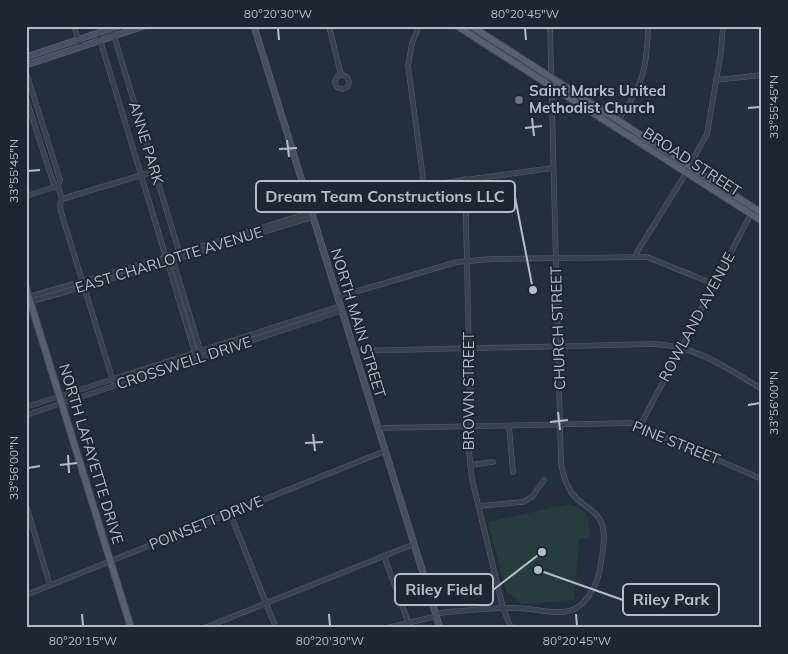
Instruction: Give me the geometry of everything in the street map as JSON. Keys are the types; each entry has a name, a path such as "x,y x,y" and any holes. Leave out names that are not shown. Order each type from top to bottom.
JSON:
{"main road":[{"path":"26,58 119,26"},
{"path":"26,66 144,26"},
{"name":"NORTH MAIN STREET","path":"254,26 440,628"},
{"name":"BROAD STREET","path":"457,26 551,87 689,166 753,211 762,221"},
{"name":"BROAD STREET","path":"471,26 551,78 686,173 753,211 762,213"},
{"name":"NORTH LAFAYETTE DRIVE","path":"26,288 131,628"}],"street":[{"path":"74,26 81,47"},
{"path":"329,26 341,75"},
{"path":"419,26 412,43 408,66 424,184"},
{"name":"CHURCH STREET","path":"503,608 561,612 568,611 577,606 588,597 596,586 600,575 604,530 599,517 576,498 565,480 561,463 550,26"},
{"path":"616,124 641,84 648,55 648,26"},
{"path":"636,256 707,134 723,26"},
{"name":"ANNE PARK","path":"112,29 180,255"},
{"name":"ANNE PARK","path":"98,33 169,260 201,351"},
{"path":"26,72 60,180 58,186 62,199 60,207 115,386"},
{"path":"716,80 762,75"},
{"path":"26,98 52,182 58,186"},
{"name":"EAST CHARLOTTE AVENUE","path":"28,299 169,260 377,192 424,184 553,168"},
{"path":"62,199 155,171"},
{"name":"BROWN STREET","path":"465,179 470,414 466,434 470,465 479,506 503,608 511,628"},
{"path":"26,196 58,186"},
{"name":"ROWLAND AVENUE","path":"640,426 753,211"},
{"path":"337,297 467,261 647,257 714,284"},
{"name":"ANNE PARK","path":"169,260 198,358"},
{"name":"CROSSWELL DRIVE","path":"26,415 113,380 340,308"},
{"name":"CROSSWELL DRIVE","path":"26,407 115,386 340,308"},
{"path":"354,351 653,344 681,347 713,361 762,389"},
{"path":"198,358 201,351"},
{"name":"PINE STREET","path":"378,428 627,423 640,426 762,479"},
{"path":"509,426 513,472"},
{"name":"POINSETT DRIVE","path":"26,595 385,451"},
{"path":"470,465 493,462"},
{"path":"479,506 524,502 532,497 544,480"},
{"path":"26,505 50,585"},
{"path":"230,513 276,628"},
{"path":"204,628 414,544"},
{"path":"384,556 407,619"},
{"path":"387,628 437,615 503,608"}],"green space":[{"path":"569,504 581,509 587,516 589,526 589,538 579,539 574,600 522,604 506,591 488,522"}],"place":[{"name":"Saint Marks United Methodist Church","path":"519,100"},
{"name":"Dream Team Constructions LLC","path":"533,290"},
{"name":"Riley Field","path":"542,552"},
{"name":"Riley Park","path":"538,570"}]}
